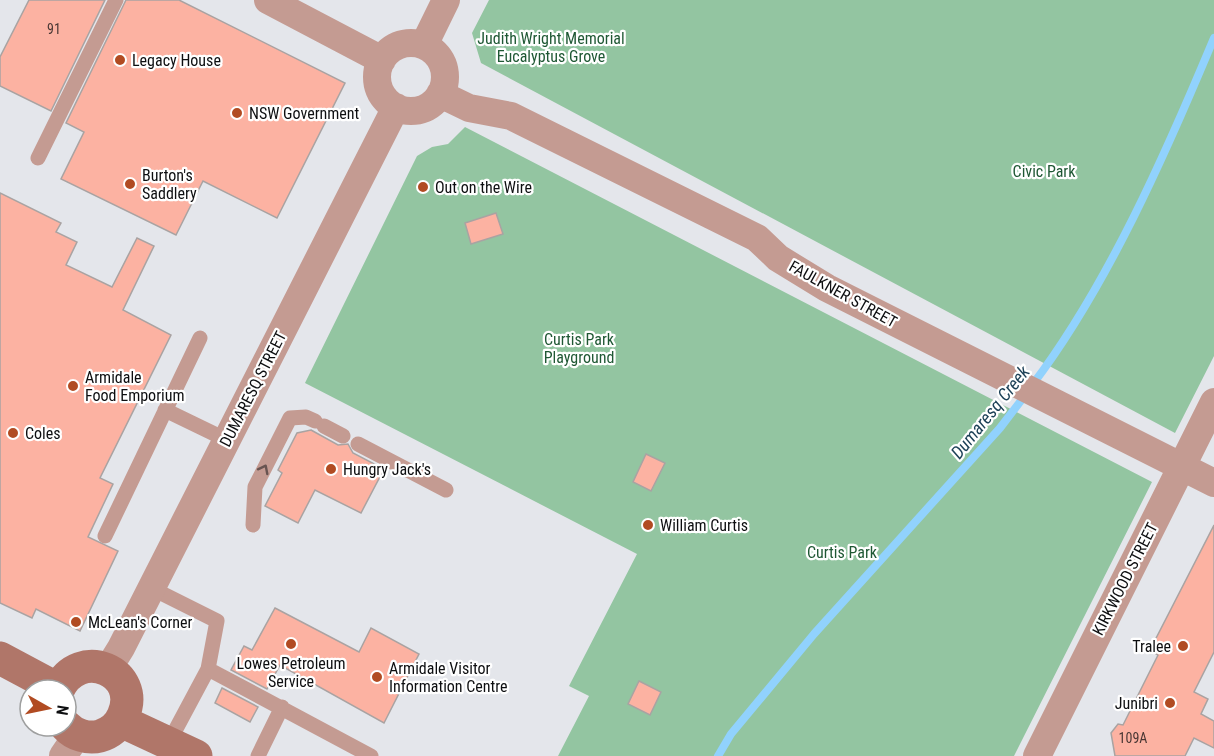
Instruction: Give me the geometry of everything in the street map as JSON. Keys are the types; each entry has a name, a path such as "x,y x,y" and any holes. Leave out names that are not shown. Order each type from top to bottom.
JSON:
{"main road":[{"path":"0,658 37,678"},
{"path":"66,678 78,668 98,666 108,669 124,686 127,698 121,721 115,728 97,737 69,739"},
{"path":"121,721 182,749"}],"street":[{"path":"267,0 382,60"},
{"path":"424,45 446,0"},
{"path":"402,44 424,45 436,53 443,66 445,80 440,93 432,103 421,109 409,111 396,107 384,98 378,87 377,73 382,60 392,48 402,44"},
{"name":"FAULKNER STREET","path":"440,93 469,108 511,116 758,238 778,258 827,288 1214,483"},
{"name":"DUMARESQ STREET","path":"108,669 122,648 396,107"},
{"name":"KIRKWOOD STREET","path":"1037,756 1214,402"}],"lane":[{"path":"38,158 116,0"},
{"path":"105,536 200,338"},
{"path":"165,410 227,440"},
{"path":"253,525 255,487 290,418 306,417 343,436"},
{"path":"358,444 446,490"},
{"path":"151,588 217,621 208,669 182,749"},
{"path":"208,669 371,756"},
{"path":"258,756 282,707"}],"green space":[{"name":"Civic Park","path":"489,0 1214,0 1214,356 1175,433 481,63 472,33"},
{"name":"Curtis Park","path":"465,127 1152,482 1014,756 558,756 589,696 569,686 637,554 305,383 417,156 432,147 448,144"}],"building":[{"path":"29,0 105,0 51,111 0,86 0,57"},
{"path":"126,0 179,0 345,83 277,218 203,181 176,235 61,179 84,132 66,123"},
{"name":"Armidale Food Emporium","path":"0,193 61,223 56,232 77,242 66,265 112,287 137,238 154,246 123,310 171,335 100,478 113,484 88,537 118,551 80,631 36,609 32,618 0,603"},
{"path":"496,213 503,234 471,244 465,223"},
{"name":"Hungry Jack's","path":"311,430 338,445 348,444 353,453 384,469 361,513 315,490 298,523 265,506 282,473 278,470 297,433"},
{"path":"646,454 665,463 651,491 633,482"},
{"path":"1214,525 1214,652 1194,692 1208,699 1201,714 1214,721 1214,748 1194,738 1185,756 1115,756 1111,733 1118,724 1123,725 1158,655 1150,650"},
{"path":"275,608 359,652 371,628 419,654 384,723 280,665 267,689 231,670 244,646 252,650"},
{"path":"639,681 661,692 650,715 628,704"},
{"path":"222,688 258,707 250,722 215,703"}],"waterway":[{"name":"Dumaresq Creek","path":"1033,384 1060,345 1111,261 1176,127 1214,38"},
{"name":"Dumaresq Creek","path":"718,756 731,734 814,634 1000,428 1026,394"}],"place":[{"name":"Legacy House","path":"120,60"},
{"name":"NSW Government","path":"237,113"},
{"name":"Burton's Saddlery","path":"130,184"},
{"name":"Out on the Wire","path":"423,187"},
{"name":"Armidale Food Emporium","path":"73,386"},
{"name":"Coles","path":"13,433"},
{"name":"Hungry Jack's","path":"331,469"},
{"name":"William Curtis","path":"648,525"},
{"name":"McLean's Corner","path":"76,622"},
{"name":"Lowes Petroleum Service","path":"291,644"},
{"name":"Tralee","path":"1183,646"},
{"name":"Armidale Visitor Information Centre","path":"377,677"},
{"name":"Junibri","path":"1170,703"}],"park label":[{"name":"Judith Wright Memorial Eucalyptus Grove","path":"551,47"},
{"name":"Curtis Park Playground","path":"579,348"}]}
